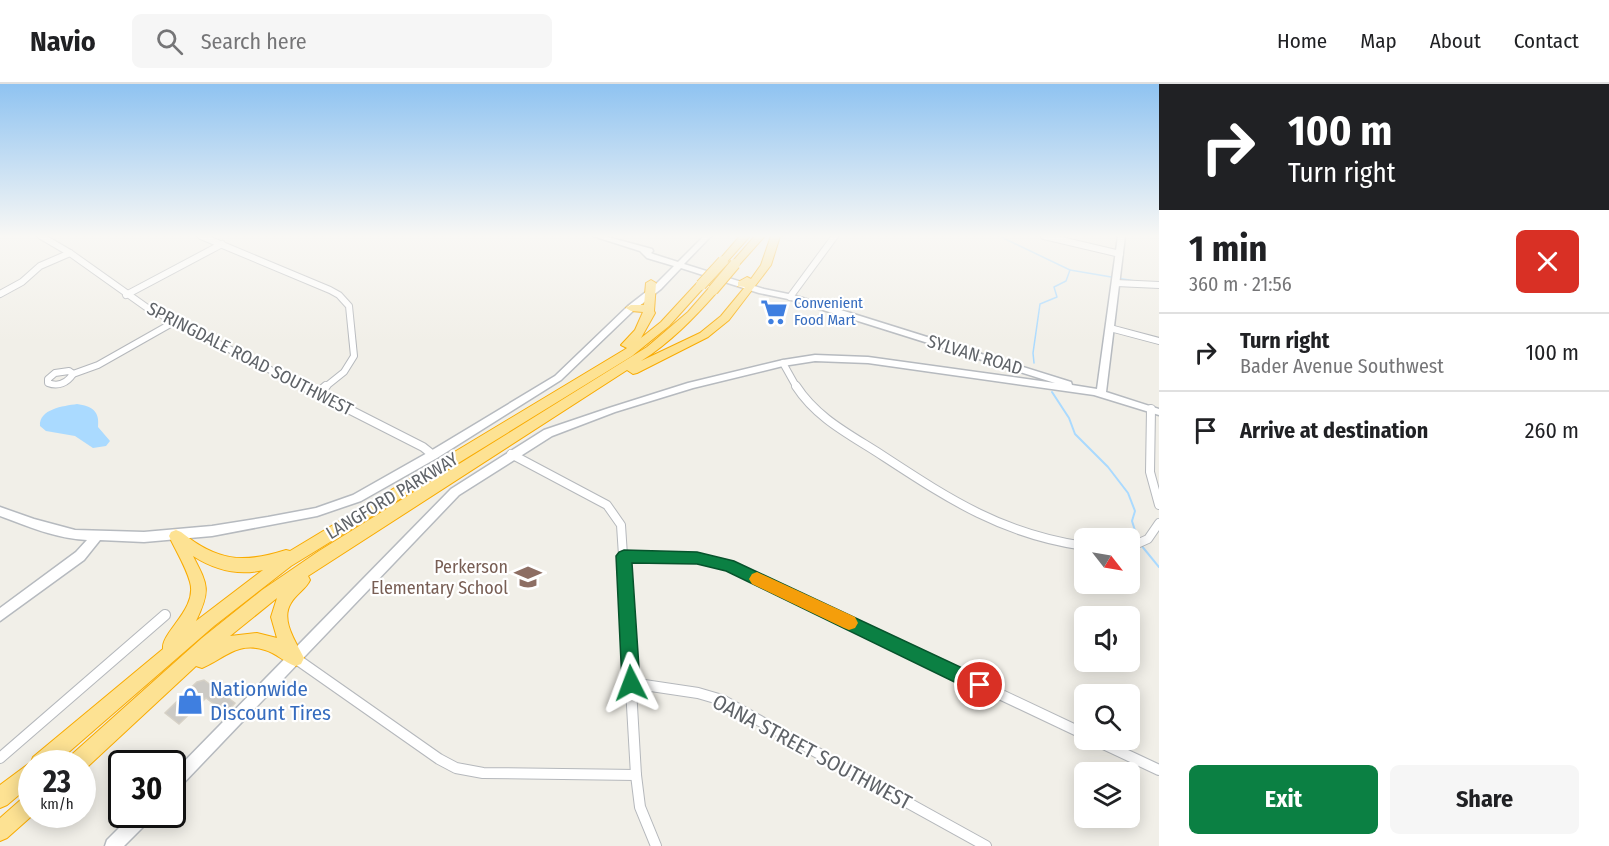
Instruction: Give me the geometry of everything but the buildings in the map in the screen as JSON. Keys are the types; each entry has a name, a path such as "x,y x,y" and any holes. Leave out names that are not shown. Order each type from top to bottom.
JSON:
{"highway":[{"name":"LANGFORD PARKWAY","path":"56,750 252,586 308,547 654,334 713,272"},
{"name":"LANGFORD PARKWAY","path":"92,750 208,644 268,595 341,546 651,350 692,314 729,272"},
{"path":"559,409 704,335 725,318 748,284 760,272"},
{"path":"581,381 635,338 645,326 650,313 651,288"},
{"path":"631,308 644,308 650,313"},
{"path":"176,536 204,557 230,566 265,564 308,547"},
{"path":"153,667 188,621 198,602 199,584 176,536"},
{"path":"295,658 280,629 277,618 280,604 292,589 341,546"},
{"path":"115,730 143,712 210,652 234,643 251,640 266,642 295,658"},
{"path":"0,798 18,783"},
{"path":"0,831 18,815"}],"street":[{"path":"0,294 22,282 34,272"},
{"name":"SPRINGDALE ROAD SOUTHWEST","path":"95,272 126,295 423,447 433,455"},
{"path":"126,295 170,272"},
{"path":"287,272 330,290 346,301 351,312 354,356 344,372 317,394"},
{"path":"0,511 75,535 176,536 317,512 357,498 433,455 558,378 667,272"},
{"name":"SYLVAN ROAD","path":"708,272 1155,410"},
{"path":"790,297 809,272"},
{"path":"186,771 455,492 548,433 691,385 783,363 815,358 851,358 1098,393 1118,272"},
{"path":"1116,283 1159,285"},
{"path":"73,374 98,365 174,321"},
{"path":"1110,328 1159,341"},
{"path":"783,363 804,397 827,420 958,505 1004,528 1031,537 1074,544"},
{"path":"1009,365 1015,371 1015,378"},
{"path":"994,377 1044,376 1043,382 1033,384"},
{"path":"1155,410 1150,472 1159,505"},
{"path":"512,454 607,505 621,525 636,775 640,807 656,846"},
{"path":"1140,544 1155,534 1159,524"},
{"path":"0,615 80,556 97,536"},
{"path":"624,556 697,558 729,566 1074,729"},
{"path":"0,758 165,615"},
{"path":"295,658 456,768 483,773 636,775"},
{"name":"OANA STREET SOUTHWEST","path":"631,683 698,693 722,700 986,846"},
{"path":"1116,750 1159,770"},
{"path":"113,846 130,828"}],"water":[{"path":"77,404 94,410 98,417 98,427 110,441 106,446 93,448 75,436 46,431 40,426 43,416 53,409"}],"waterway":[{"path":"1034,363 1033,353 1040,304 1057,297 1054,287 1066,281 1069,272"},
{"path":"1079,272 1135,281"},
{"path":"1052,392 1069,418 1075,434 1108,467 1128,493 1135,511 1132,521 1134,528"},
{"path":"1141,545 1159,567"}],"slow traffic":[{"path":"757,579 849,623"}],"place":[{"name":"Convenient Food Mart","path":"774,312"},
{"name":"Perkerson Elementary School","path":"528,577"},
{"name":"Nationwide Discount Tires","path":"190,701"}],"route":[{"path":"631,683 624,556 697,558 729,566 980,685"}]}
